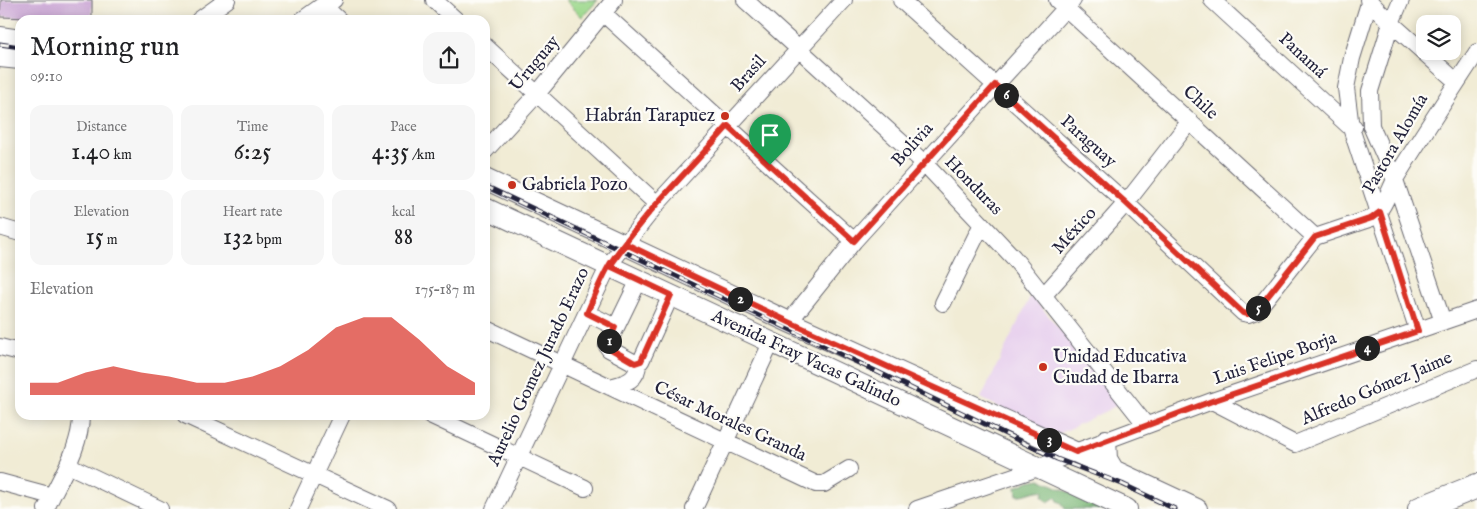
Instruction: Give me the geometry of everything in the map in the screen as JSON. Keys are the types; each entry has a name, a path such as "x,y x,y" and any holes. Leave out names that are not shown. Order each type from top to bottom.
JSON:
{"highway":[{"path":"1420,509 1477,486"}],"main road":[{"path":"0,37 15,39"},
{"path":"0,57 15,59"},
{"name":"Avenida Fray Vacas Galindo","path":"490,181 789,322 1197,509"},
{"name":"Avenida Fray Vacas Galindo","path":"490,210 771,344 1127,509"},
{"path":"1106,440 1107,459 1113,470"}],"street":[{"path":"206,15 227,0"},
{"path":"434,0 450,15"},
{"name":"Uruguay","path":"490,146 537,94 614,0"},
{"name":"Honduras","path":"745,0 924,163 982,224 1013,257 1146,425"},
{"name":"Brasil","path":"626,244 657,204 844,0"},
{"name":"Paraguay","path":"901,0 1126,203 1243,313 1248,314 1256,311 1315,237"},
{"name":"Panamá","path":"1212,0 1351,128"},
{"path":"1418,331 1351,128 1346,88 1352,58 1369,0 1391,23 1457,82"},
{"path":"1401,0 1391,23 1370,91 1371,126 1395,180 1443,322"},
{"path":"310,15 329,2 336,15"},
{"name":"Bolivia","path":"789,322 854,241 995,85 1065,3"},
{"name":"Chile","path":"1065,3 1315,237"},
{"path":"603,13 854,241"},
{"path":"490,51 657,204"},
{"name":"Pastora Alomía","path":"1315,237 1372,218 1380,212 1395,180 1477,52"},
{"name":"México","path":"1044,295 1126,203 1190,121"},
{"path":"1351,128 1371,126"},
{"path":"943,303 982,224"},
{"path":"0,227 15,232"},
{"name":"Aurelio Gomez Jurado Erazo","path":"494,509 610,266 626,244"},
{"path":"638,363 607,346 639,280"},
{"path":"610,387 627,383 635,377 638,363 641,361 671,295"},
{"name":"Luis Felipe Borja","path":"917,509 1038,468 1106,440 1212,401 1477,310"},
{"path":"587,313 615,327"},
{"name":"César Morales Granda","path":"490,330 816,484 824,484 849,470"},
{"path":"694,509 771,344"},
{"path":"0,347 15,351"},
{"name":"Alfredo Gómez Jaime","path":"1212,401 1295,444 1477,369"},
{"path":"0,482 49,502 68,465 77,440 80,420"},
{"path":"196,420 388,509"},
{"path":"298,509 340,420"},
{"path":"440,420 585,488"},
{"path":"68,465 160,509"}],"shaded area":[{"name":"Unidad Educativa Ciudad de Ibarra","path":"1031,295 1122,403 1055,436 981,398"}],"green space":[{"path":"565,0 598,0 582,17"},
{"path":"1040,479 1106,509 1065,509 1056,497 1048,502 1042,496 1044,491 1017,495 1016,487 1029,481"}],"building":[{"path":"1,0 92,0 92,15 15,15 15,17 0,17"}],"railway":[{"path":"0,44 15,46"},
{"path":"490,188 789,329 1057,459 1122,484 1175,509"}],"place":[{"name":"Habrán Tarapuez","path":"725,116"},
{"name":"Gabriela Pozo","path":"512,185"},
{"name":"Unidad Educativa Ciudad de Ibarra","path":"1043,367"}],"route":[{"path":"770,165 728,126 657,204 626,244 610,266 587,313 615,327 607,346 609,348 635,363 641,361 671,295 610,266 621,250 626,244 789,322 1076,452 1212,401 1418,331 1380,212 1372,218 1315,237 1256,311 1248,314 1243,313 1126,203 995,85 854,241 770,165"}]}
